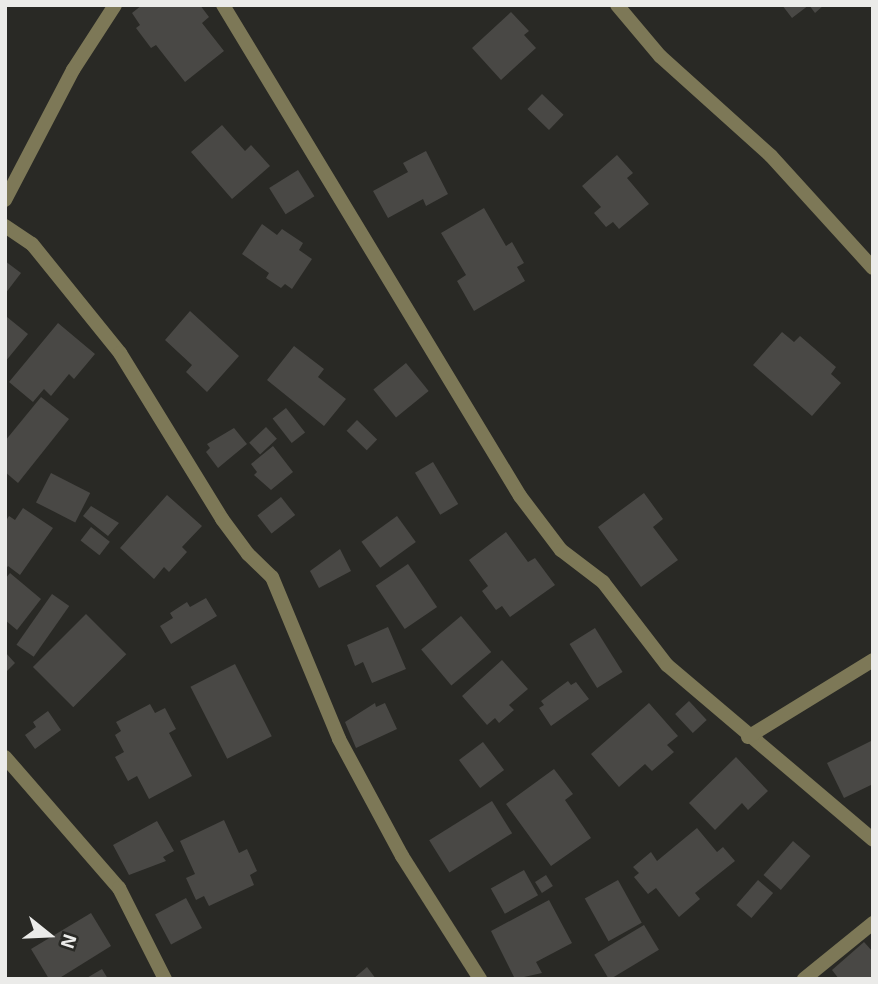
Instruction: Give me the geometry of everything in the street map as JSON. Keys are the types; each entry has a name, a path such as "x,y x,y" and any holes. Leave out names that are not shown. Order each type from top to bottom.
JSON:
{"street":[{"path":"5,200 73,70 115,5"},
{"path":"223,5 520,496 561,550 603,582 667,665 748,737 873,840"},
{"path":"617,5 660,56 771,156 873,268"},
{"path":"5,226 32,244 120,353 222,519 248,554 272,577 339,739 402,856 481,979"},
{"path":"748,737 873,660"},
{"path":"5,757 119,888 165,979"},
{"path":"804,979 873,923"}],"building":[{"path":"142,5 200,5 209,17 202,23 224,51 185,82 156,45 151,48 136,28 140,25 132,13"},
{"path":"782,5 809,5 792,18"},
{"path":"809,5 824,5 815,13"},
{"path":"511,12 529,31 524,35 536,48 501,80 472,48"},
{"path":"542,94 564,115 549,130 527,109"},
{"path":"222,125 245,151 251,145 270,166 232,199 191,152"},
{"path":"426,151 448,194 426,206 423,199 388,218 373,191 408,172 403,163"},
{"path":"617,155 633,173 627,178 649,204 619,229 613,222 606,227 594,213 601,207 582,186"},
{"path":"298,170 314,196 286,214 269,188"},
{"path":"484,208 506,246 512,242 524,263 517,267 525,281 474,311 457,281 466,275 441,233"},
{"path":"262,224 277,235 282,229 303,243 299,250 312,259 292,289 285,284 281,288 266,278 269,273 242,254"},
{"path":"5,261 21,273 5,294"},
{"path":"190,311 239,356 207,392 186,372 192,365 165,340"},
{"path":"7,317 28,334 5,362 5,320"},
{"path":"58,323 95,354 74,379 69,374 51,396 44,389 33,402 9,382"},
{"path":"782,332 794,342 800,336 836,367 831,374 841,383 812,416 753,365"},
{"path":"294,346 324,369 318,377 346,399 324,426 267,380"},
{"path":"406,363 429,391 396,417 373,389"},
{"path":"41,397 69,419 18,483 5,472 5,441"},
{"path":"286,408 305,432 292,443 273,418"},
{"path":"357,420 377,439 367,450 347,431"},
{"path":"266,427 277,439 260,454 249,443"},
{"path":"234,428 247,444 218,468 206,452 210,448 207,444"},
{"path":"273,446 293,472 271,490 254,475 257,472 251,464"},
{"path":"433,462 458,504 440,515 415,473"},
{"path":"51,473 90,493 75,522 36,502"},
{"path":"644,493 663,519 653,527 678,560 641,587 598,527"},
{"path":"167,495 202,526 182,547 187,552 169,572 164,567 154,579 120,548"},
{"path":"281,497 295,515 272,534 257,515"},
{"path":"91,506 119,523 108,536 83,516"},
{"path":"23,508 53,528 20,575 8,566 5,570 5,522 9,516 15,520"},
{"path":"397,516 416,542 380,568 361,542"},
{"path":"91,527 110,542 99,555 81,540"},
{"path":"506,532 528,562 535,558 555,585 510,617 502,606 496,610 482,591 488,586 469,560"},
{"path":"340,549 351,571 319,588 310,571"},
{"path":"408,564 437,607 405,629 376,586"},
{"path":"10,573 41,599 17,630 5,620 5,579"},
{"path":"52,594 69,606 34,657 16,645"},
{"path":"206,598 217,616 171,644 160,626 173,618 170,613 187,602 190,607"},
{"path":"86,614 126,654 73,707 33,667"},
{"path":"461,616 491,652 451,685 421,649"},
{"path":"388,627 406,669 372,683 363,662 355,666 347,645"},
{"path":"595,628 623,672 597,688 570,644"},
{"path":"5,652 15,663 5,673"},
{"path":"502,660 528,689 509,705 514,710 499,723 495,718 487,725 462,696"},
{"path":"235,664 272,736 227,759 190,687"},
{"path":"568,681 571,685 576,682 589,699 551,726 539,708 544,705 541,701"},
{"path":"689,701 707,720 693,733 675,714"},
{"path":"375,703 376,707 385,703 397,729 356,748 345,722"},
{"path":"649,703 678,736 667,745 674,752 652,771 645,764 619,787 591,754"},
{"path":"150,704 155,713 165,708 176,729 169,733 192,776 149,799 137,776 128,781 115,757 124,752 115,735 121,731 116,722"},
{"path":"48,711 61,730 35,749 25,735 36,727 33,722"},
{"path":"873,740 873,784 844,798 827,763"},
{"path":"483,742 504,770 480,788 459,760"},
{"path":"736,757 768,791 748,810 742,803 715,830 689,803"},
{"path":"554,769 573,794 565,800 591,838 551,866 506,804"},
{"path":"492,801 512,833 449,872 429,840"},
{"path":"224,820 239,853 247,849 257,871 250,875 254,885 209,906 204,896 196,900 186,878 195,874 180,841"},
{"path":"157,821 174,851 163,857 166,861 129,875 113,845"},
{"path":"697,828 717,852 723,847 735,861 695,893 700,899 679,917 656,888 648,894 634,877 639,873 633,867 651,852 657,861"},
{"path":"793,841 810,856 781,890 763,875"},
{"path":"524,870 538,895 505,914 491,888"},
{"path":"546,875 553,886 542,893 535,882"},
{"path":"618,880 642,923 609,941 585,898"},
{"path":"758,880 773,893 751,918 736,905"},
{"path":"186,898 202,928 171,944 155,914"},
{"path":"549,900 572,943 536,962 542,973 515,979 491,931"},
{"path":"91,913 111,946 58,979 49,979 31,949"},
{"path":"644,925 659,950 610,979 594,955"},
{"path":"864,942 873,952 873,979 839,979 832,970"},
{"path":"367,967 376,979 353,979"},
{"path":"102,969 108,979 85,979"}]}
